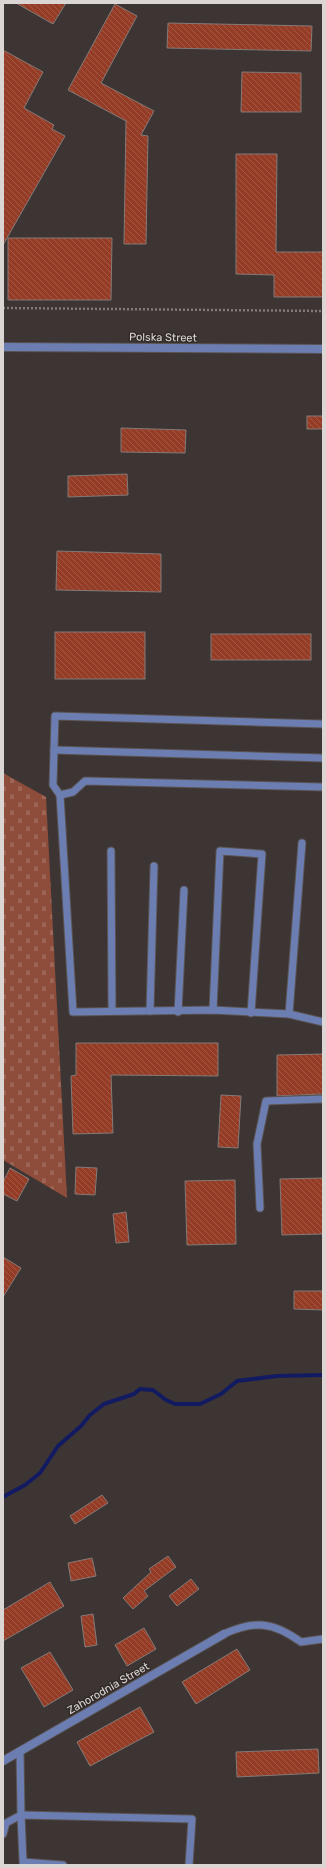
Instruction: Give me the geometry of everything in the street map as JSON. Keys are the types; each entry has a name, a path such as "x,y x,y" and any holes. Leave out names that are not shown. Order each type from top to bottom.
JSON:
{"street":[{"name":"Polska Street","path":"3,347 323,349"},
{"name":"Zahorodnia Street","path":"3,1761 224,1634"}],"lane":[{"path":"323,724 55,716 53,785 60,795 73,1012 178,1012 212,1010 289,1014 323,1022"},
{"path":"54,750 323,758"},
{"path":"60,795 73,792 85,781 323,787"},
{"path":"289,1014 302,843"},
{"path":"111,851 112,1011"},
{"path":"212,1010 220,851 262,854 251,1013"},
{"path":"150,1011 154,866"},
{"path":"178,1012 184,890"},
{"path":"260,1208 257,1144 266,1101 323,1099"},
{"path":"224,1634 241,1626 258,1624 275,1628 291,1635 301,1642 323,1639"},
{"path":"20,1751 23,1862 63,1865"},
{"path":"3,1834 6,1823 21,1815 192,1819 189,1865"}],"path":[{"path":"3,308 323,311"}],"green space":[{"path":"3,773 46,797 67,1198 3,1160"}],"building":[{"path":"16,3 66,3 53,24"},
{"path":"115,4 137,16 101,83 154,111 141,135 148,136 146,244 124,244 126,121 68,90"},
{"path":"168,23 312,26 311,51 167,48"},
{"path":"3,50 43,72 24,108 54,125 52,129 65,136 3,245"},
{"path":"242,72 301,73 301,112 241,112"},
{"path":"236,154 277,154 276,252 323,252 323,297 274,297 274,275 236,274"},
{"path":"8,238 112,238 111,300 8,300"},
{"path":"307,416 323,416 323,429 307,429"},
{"path":"121,428 186,430 185,453 121,452"},
{"path":"127,474 128,495 68,497 68,476"},
{"path":"57,551 161,554 161,592 56,590"},
{"path":"55,632 145,632 145,679 55,679"},
{"path":"211,634 311,634 311,660 211,660"},
{"path":"76,1043 218,1043 218,1076 111,1075 113,1133 73,1134 71,1076 76,1075"},
{"path":"323,1054 323,1094 277,1096 277,1055"},
{"path":"221,1095 241,1096 238,1148 218,1147"},
{"path":"76,1167 97,1168 95,1195 75,1194"},
{"path":"10,1168 29,1179 17,1201 3,1194 3,1182"},
{"path":"323,1178 323,1234 282,1235 280,1179"},
{"path":"235,1180 236,1244 187,1245 185,1181"},
{"path":"126,1212 129,1242 116,1243 113,1214"},
{"path":"3,1257 21,1268 3,1297"},
{"path":"294,1291 323,1291 323,1310 294,1309"},
{"path":"102,1495 108,1503 75,1524 70,1516"},
{"path":"168,1556 176,1567 144,1591 148,1596 133,1609 123,1598 151,1572 149,1569"},
{"path":"92,1558 96,1576 71,1581 68,1563"},
{"path":"191,1579 199,1589 177,1606 169,1596"},
{"path":"50,1582 64,1606 3,1641 3,1610"},
{"path":"93,1614 97,1645 85,1647 81,1616"},
{"path":"144,1628 156,1649 127,1666 115,1645"},
{"path":"237,1649 250,1670 196,1704 182,1682"},
{"path":"50,1652 73,1690 44,1707 21,1668"},
{"path":"140,1707 154,1732 90,1766 77,1742"},
{"path":"318,1749 319,1773 237,1777 236,1752"}],"waterway":[{"path":"3,1497 25,1485 40,1473 58,1446 81,1426 90,1415 104,1404 134,1394 140,1389 153,1390 166,1400 175,1404 200,1404 221,1394 237,1381 277,1376 323,1375"}]}
